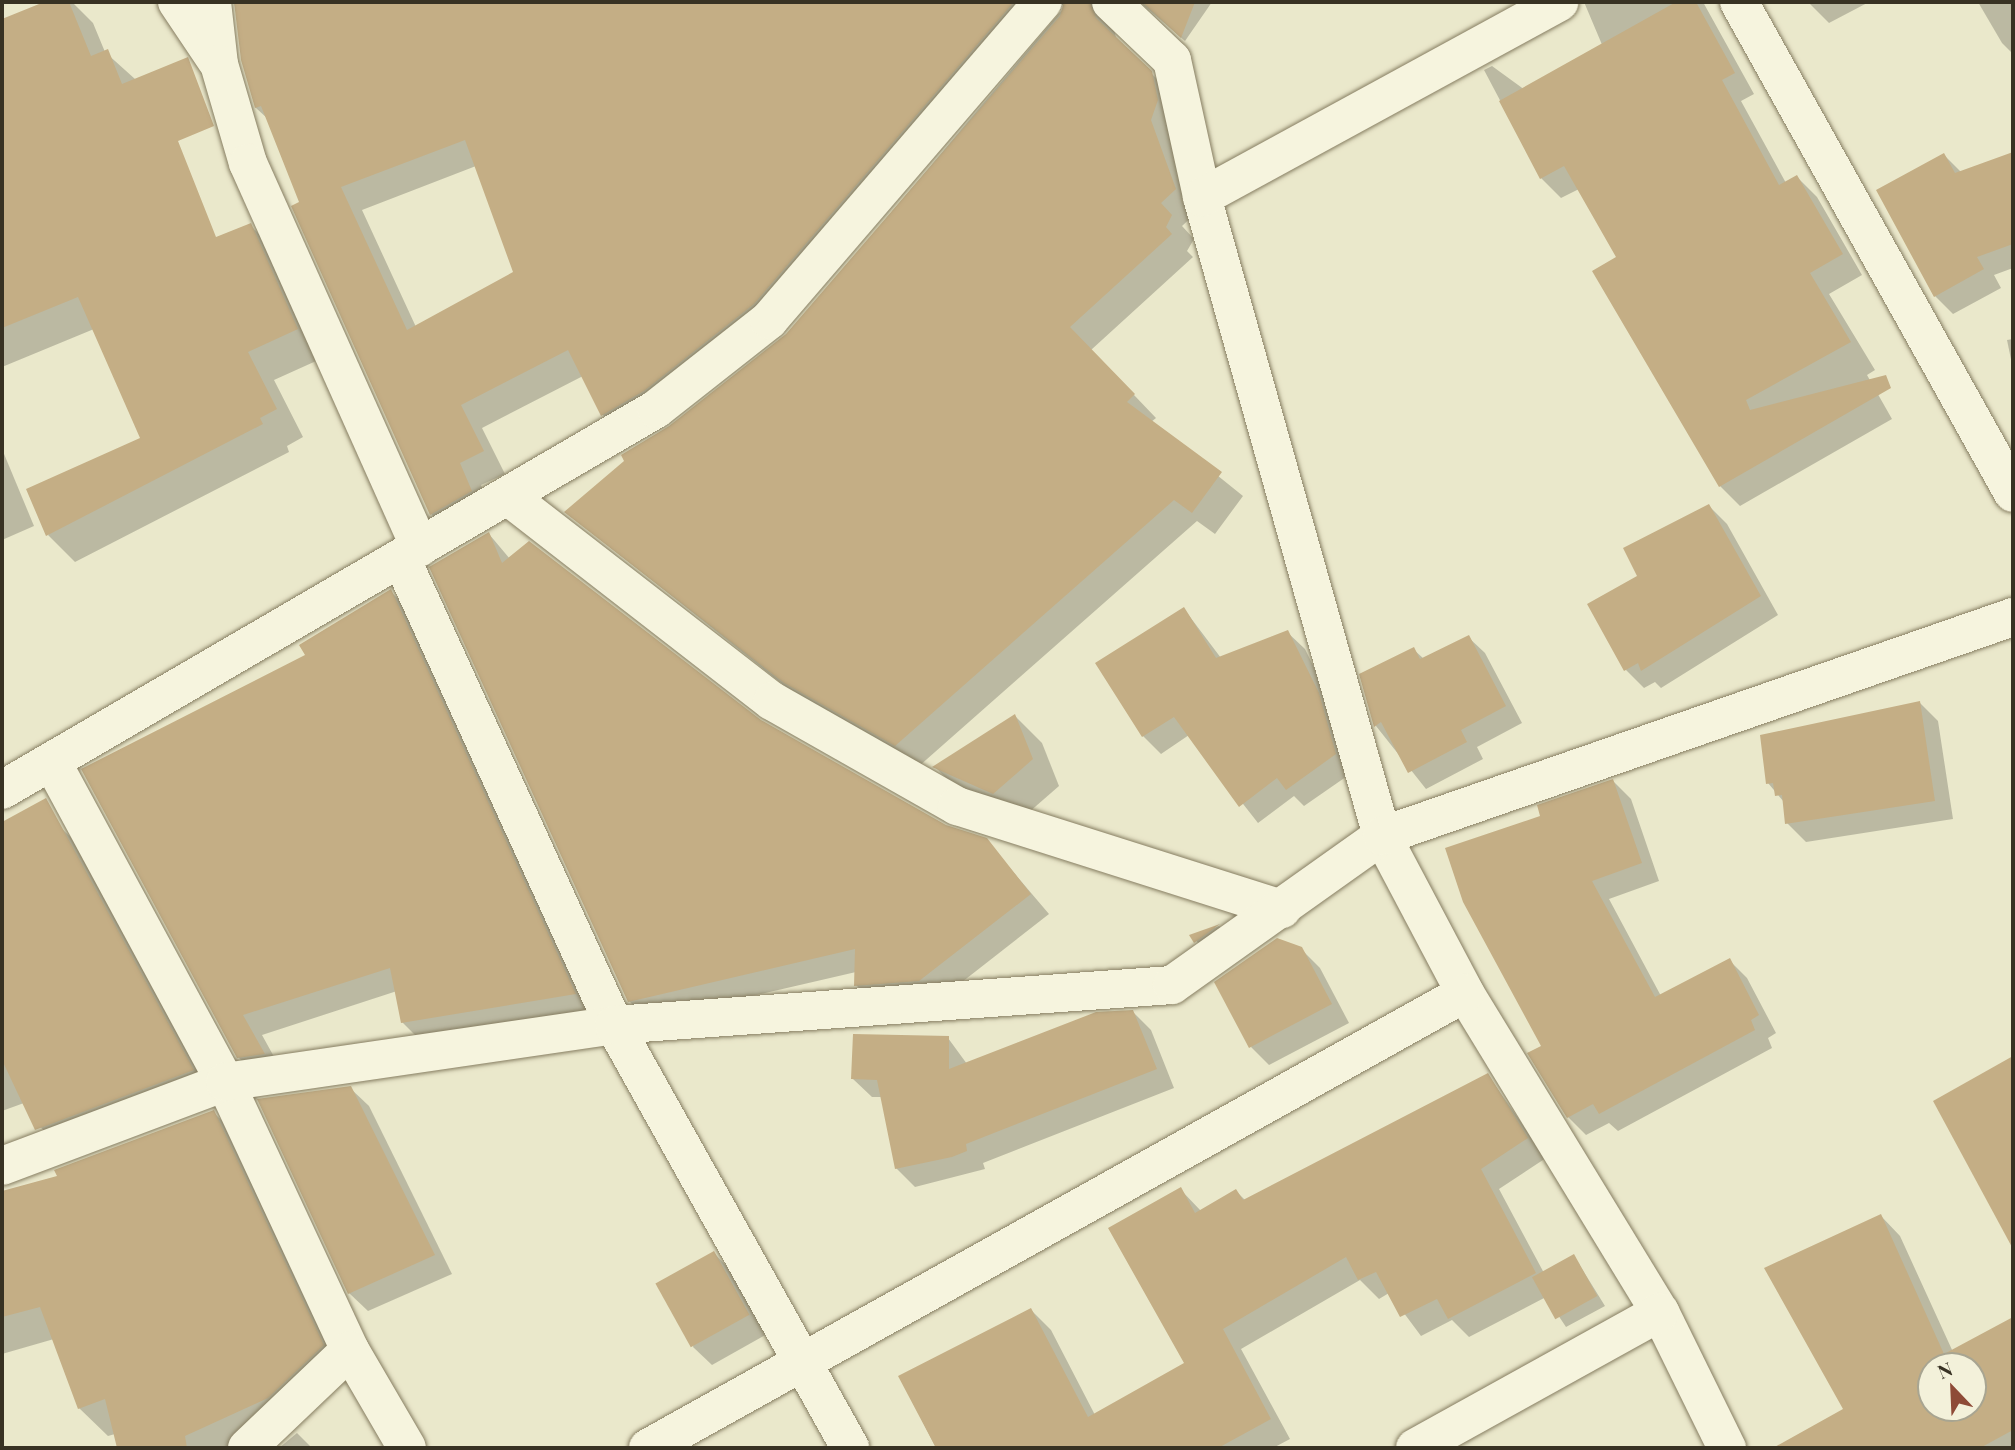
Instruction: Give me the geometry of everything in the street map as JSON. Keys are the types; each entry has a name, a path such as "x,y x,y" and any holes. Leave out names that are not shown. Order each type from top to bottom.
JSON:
{"street":[{"path":"177,2 219,64"},
{"path":"212,2 219,64 248,163 614,1025 850,1448"},
{"path":"2,790 411,552 510,498 656,409 769,320 1043,2"},
{"path":"1111,2 1172,60 1202,197 1382,836 1465,993 1660,1312 1727,1448"},
{"path":"1202,197 1559,2"},
{"path":"1739,2 2013,493"},
{"path":"510,498 772,701 957,806 1282,909"},
{"path":"2,1166 225,1082 614,1025 1172,985 1382,836 2013,617"},
{"path":"52,762 225,1082 350,1350 407,1448"},
{"path":"648,1448 801,1360 1465,993"},
{"path":"1415,1448 1660,1312"},
{"path":"247,1448 350,1350"}],"building":[{"path":"44,2 69,2 91,56 108,49 122,84 188,57 214,126 178,141 216,237 251,223 298,329 248,352 277,409 260,418 263,424 46,536 26,489 140,438 78,297 2,328 2,19"},
{"path":"234,2 1014,2 754,304 644,391 601,416 568,350 461,405 484,451 460,463 472,491 430,515 291,206 299,202 261,106 255,108 241,60","holes":["465,140 513,272 407,330 341,187"]},
{"path":"1064,2 1090,2 1096,18 1152,71 1158,100 1151,120 1176,189 1161,203 1172,215 1166,227 1172,234 1070,327 1135,394 1127,402 1222,472 1192,513 1174,500 895,746 784,683 564,512 624,461 621,455 669,426 786,334 1060,16"},
{"path":"1142,2 1195,2 1181,38"},
{"path":"1676,2 1696,2 1735,73 1722,80 1779,185 1797,175 1843,254 1810,273 1851,342 1746,400 1750,410 1886,375 1891,388 1719,487 1592,271 1616,257 1564,166 1540,179 1499,101"},
{"path":"2013,152 2013,244 1977,257 1984,269 1934,297 1876,190 1944,153 1955,173"},
{"path":"1709,504 1761,596 1641,671 1638,663 1624,671 1587,604 1637,576 1623,548"},
{"path":"489,532 502,563 529,541 761,720 946,825 987,838 1031,894 919,981 854,986 855,949 628,1002 429,567"},
{"path":"391,589 576,994 401,1023 390,968 243,1015 265,1054 237,1058 81,769 305,655 299,645"},
{"path":"1184,607 1216,658 1288,630 1319,693 1336,754 1286,790 1277,778 1239,807 1174,717 1142,737 1095,663"},
{"path":"1469,635 1506,706 1461,730 1467,742 1408,773 1381,722 1374,727 1359,674 1414,647 1420,659"},
{"path":"1920,701 1935,801 1785,824 1782,795 1775,796 1773,783 1766,784 1760,735"},
{"path":"1015,714 1033,759 993,794 932,767"},
{"path":"1613,779 1642,863 1592,881 1655,997 1730,958 1759,1015 1751,1020 1755,1030 1599,1114 1593,1104 1567,1118 1527,1053 1541,1046 1463,902 1445,848 1540,816 1537,805"},
{"path":"46,798 194,1070 35,1130 2,1060 2,822"},
{"path":"1220,924 1194,943 1189,935"},
{"path":"1277,938 1302,947 1332,1004 1249,1048 1214,982"},
{"path":"1133,1010 1157,1069 966,1144 967,1151 952,1157 895,1169 877,1080 851,1079 853,1034 949,1036 949,1069 1096,1012"},
{"path":"2013,1056 2013,1249 1933,1101"},
{"path":"1488,1073 1528,1138 1481,1169 1536,1273 1448,1319 1437,1299 1400,1317 1376,1272 1358,1280 1346,1257 1223,1329 1271,1419 1218,1448 936,1448 898,1376 1031,1308 1088,1417 1184,1363 1108,1228 1181,1187 1195,1213 1236,1189 1243,1200"},
{"path":"351,1086 435,1255 348,1294 257,1099"},
{"path":"214,1110 324,1345 268,1398 185,1436 187,1448 117,1448 105,1399 78,1409 40,1307 2,1317 2,1191 57,1176 54,1170"},
{"path":"1881,1214 1943,1352 1917,1352 1917,1422 1987,1422 1987,1352 1948,1352 2013,1317 2013,1430 1980,1448 1773,1448 1843,1409 1764,1268"},
{"path":"714,1251 749,1315 691,1347 655,1283"},
{"path":"1574,1254 1597,1296 1555,1319 1532,1277"}]}
